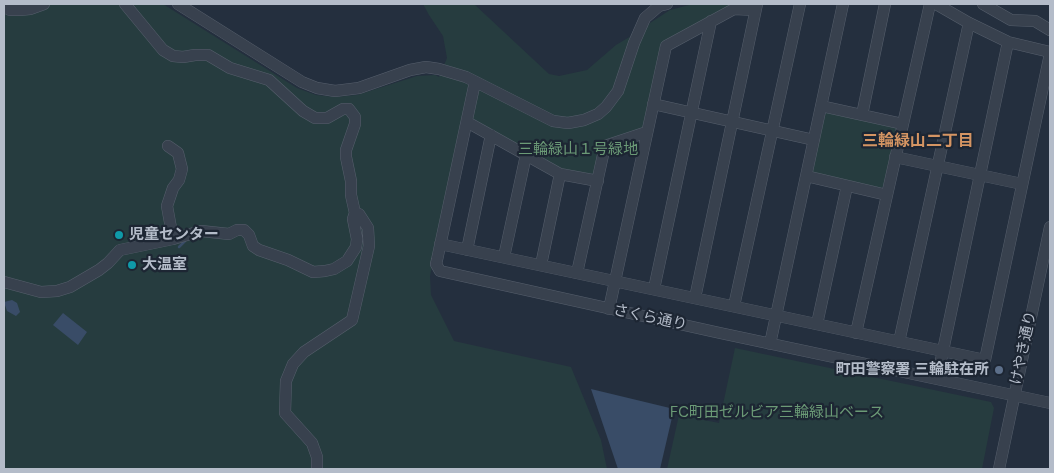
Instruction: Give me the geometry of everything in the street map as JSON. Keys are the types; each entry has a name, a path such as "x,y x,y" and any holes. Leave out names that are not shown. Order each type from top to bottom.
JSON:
{"street":[{"path":"4,6 10,10 20,10 44,4"},
{"path":"4,282 42,292 58,291 70,287 99,270 120,250 201,231 229,234 237,230 244,230 250,235 253,246 259,250 288,260 313,272 325,272 334,269 347,261 356,248 357,239 353,219 355,213 346,157 346,150 355,124 353,113 349,109 343,109 327,118 316,118 303,111 270,80 230,68 208,56 173,56 163,50 125,4"},
{"path":"178,4 302,82 317,88 335,91 359,88 410,70 426,67 457,74 553,121 568,122 584,120 602,111 618,92 634,42 645,18 652,10 667,4"},
{"path":"734,306 800,4"},
{"path":"770,344 843,4"},
{"path":"862,115 885,4"},
{"path":"856,333 930,4"},
{"path":"440,244 985,360 1050,53 1008,42 936,4"},
{"path":"983,4 1011,20 1035,21 1050,30"},
{"path":"609,309 666,46 734,9 756,7 695,298"},
{"path":"654,289 712,21"},
{"path":"899,342 969,23"},
{"path":"937,379 1008,42"},
{"name":"さくら通り","path":"475,82 436,264 443,273 1050,403"},
{"path":"653,104 814,140"},
{"path":"821,106 903,124"},
{"path":"467,122 560,174 598,181"},
{"path":"577,273 605,146 647,132"},
{"path":"467,250 492,135"},
{"path":"168,146 178,153 182,169 167,206 173,239"},
{"path":"504,257 526,155"},
{"path":"895,157 1022,184"},
{"path":"541,265 560,174"},
{"path":"806,176 887,195"},
{"path":"817,324 847,186"},
{"path":"317,469 318,457 312,443 285,413 286,381 293,364 304,352 352,320 370,246 368,228 359,214 355,213"},
{"name":"けやき通り","path":"998,469 1050,227"}],"green space":[{"name":"三輪緑山１号緑地","path":"4,4 163,4 297,88 316,95 335,97 357,95 417,76 435,75 439,77 447,58 443,36 423,4 474,4 549,74 559,76 587,70 616,45 670,10 693,4 750,4 662,44 644,128 602,143 594,174 559,169 465,114 430,276 431,295 454,341 571,367 601,440 607,469 4,469"},
{"path":"828,112 895,127 897,130 885,185 881,188 814,174 811,170 824,115"},
{"name":"FC町田ゼルビア三輪緑山ベース","path":"735,348 991,402 994,408 982,469 667,469 679,415 719,423"}],"water":[{"path":"12,300 17,303 20,312 16,316 7,311 4,302"},
{"path":"63,313 87,332 78,345 53,325"},
{"path":"591,389 674,409 660,469 618,469"}],"waterway":[{"path":"179,247 185,241"}],"place":[{"name":"児童センター","path":"119,235"},
{"name":"大温室","path":"132,265"},
{"name":"町田警察署 三輪駐在所","path":"999,370"}],"district":[{"name":"三輪緑山二丁目","path":"918,142"}]}
